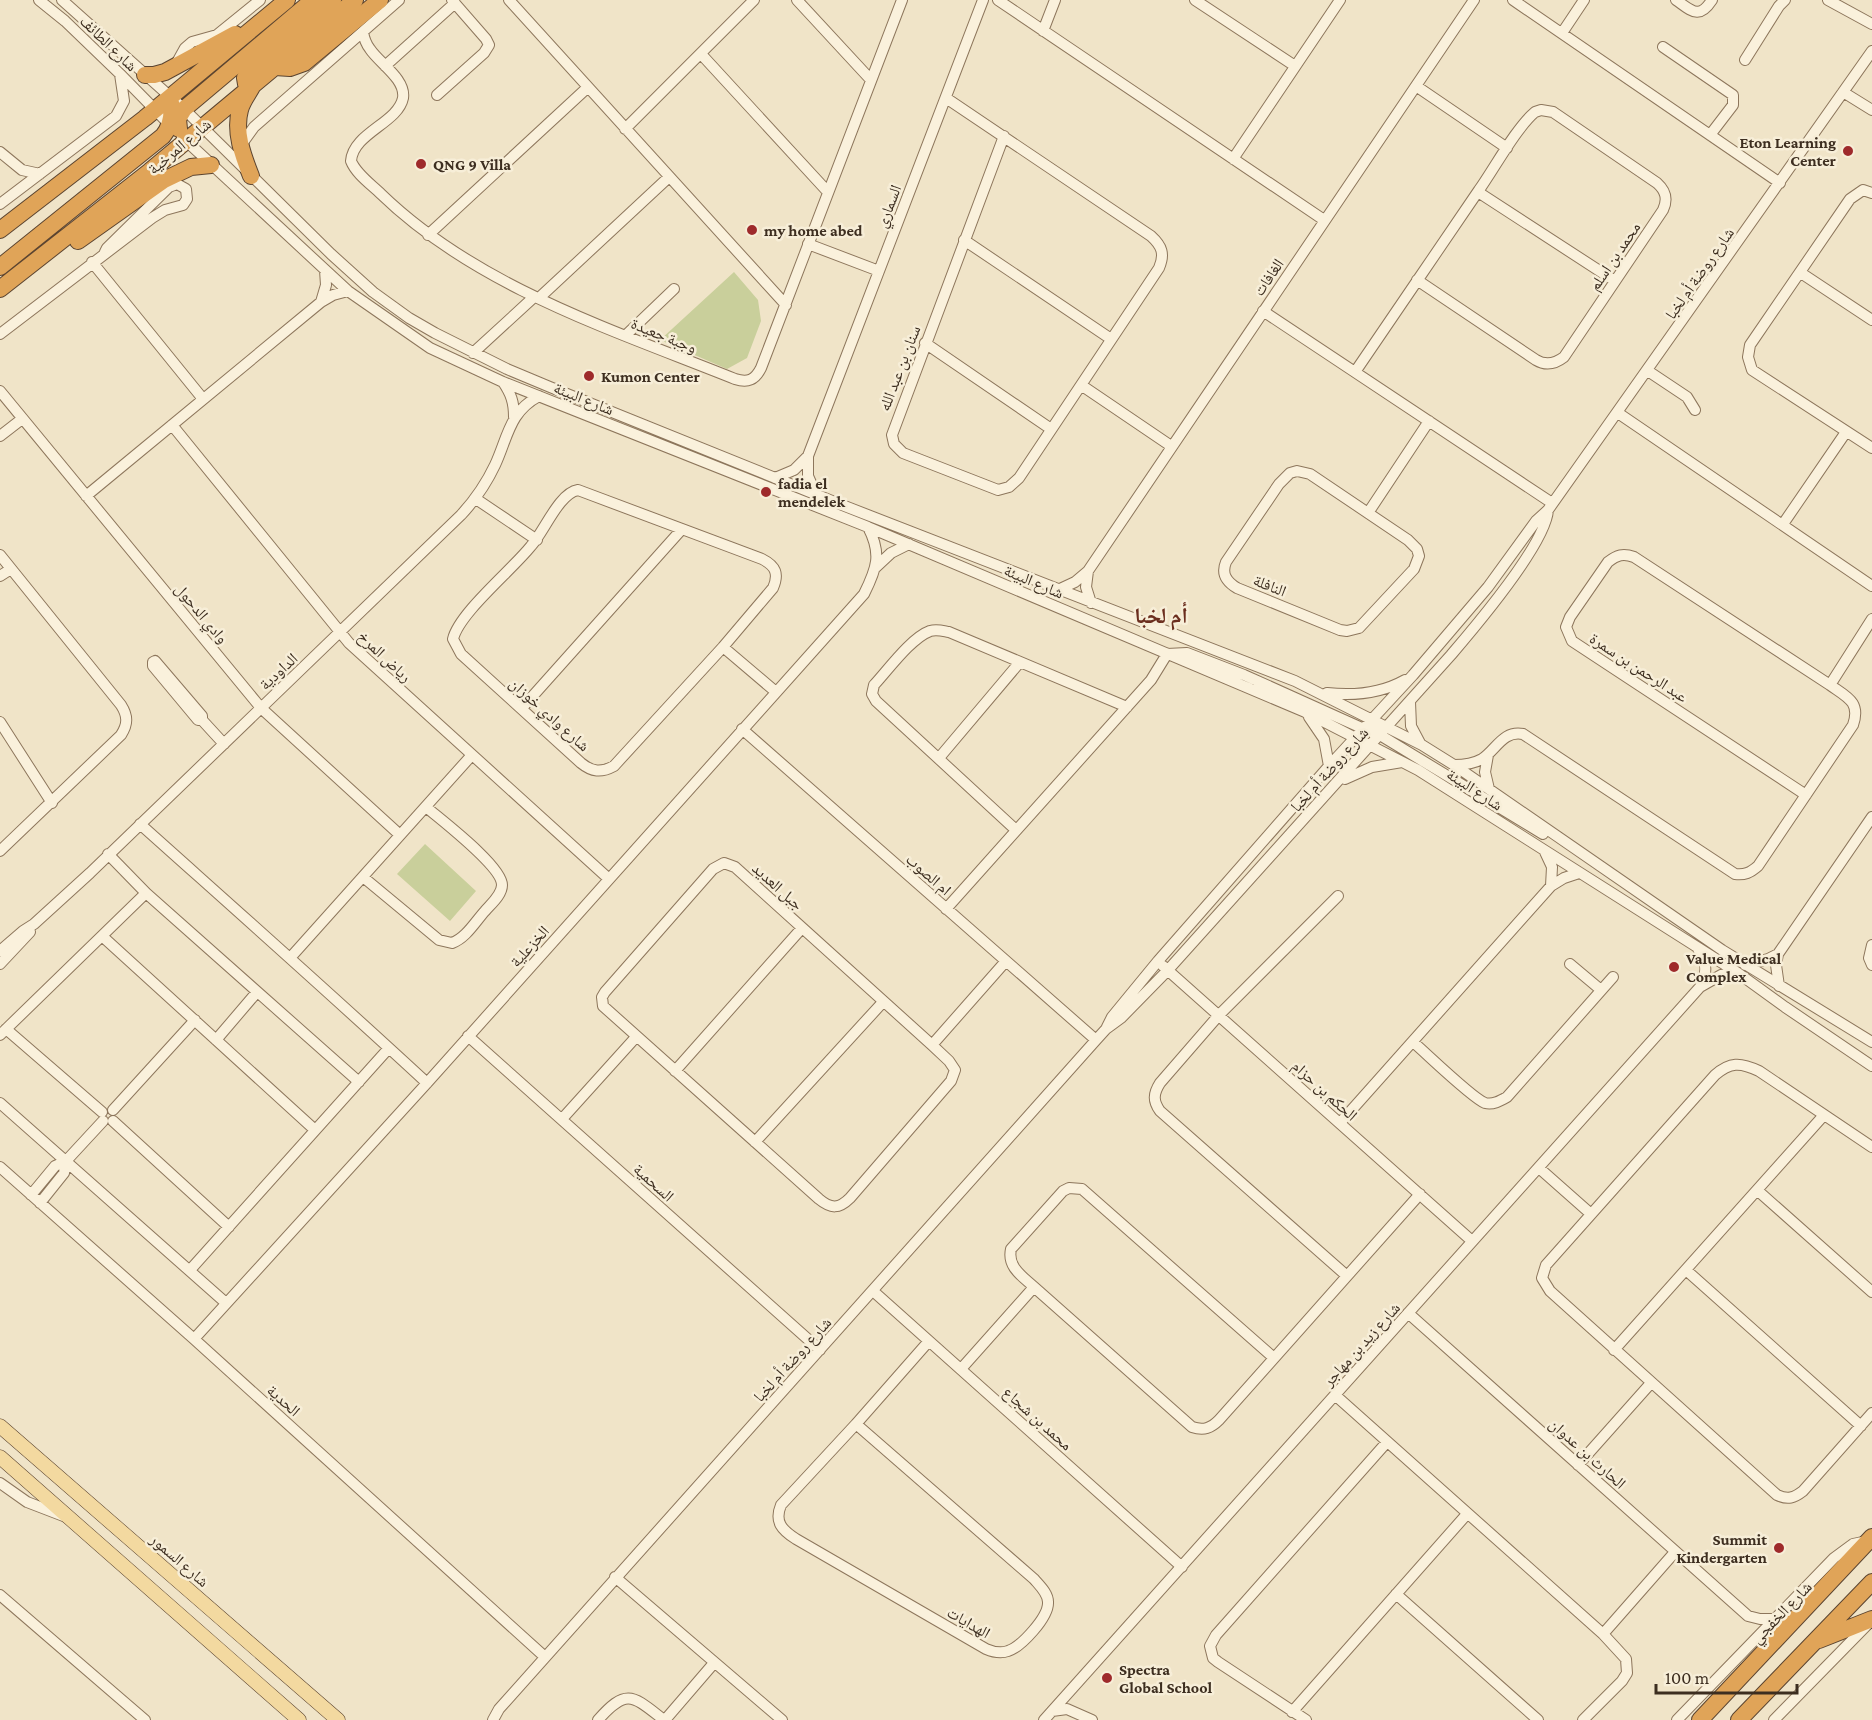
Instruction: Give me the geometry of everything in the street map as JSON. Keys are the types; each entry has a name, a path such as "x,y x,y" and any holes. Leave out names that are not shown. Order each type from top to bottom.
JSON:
{"highway":[{"path":"0,230 170,97 286,0"},
{"path":"185,141 178,123 184,109 313,0"},
{"path":"251,176 241,146 239,112 253,85 246,84 244,80 333,0"},
{"name":"شارع المرخية","path":"0,289 150,171 355,0"},
{"path":"275,67 290,68 304,63 380,0"},
{"path":"145,75 159,74 261,23"},
{"path":"0,267 163,136 170,124 172,107 170,97"},
{"path":"51,249 65,250 176,174 196,166 211,165"},
{"name":"شارع الخفجي","path":"1700,1720 1870,1539"},
{"path":"1739,1720 1872,1582"},
{"path":"1816,1641 1872,1619"}],"main road":[{"name":"شارع السمور","path":"0,1425 338,1720"},
{"path":"0,1457 298,1720"}],"street":[{"name":"شارع الطائف","path":"39,0 120,74 170,124"},
{"name":"شارع الطائف","path":"62,0 184,109"},
{"path":"244,0 245,12"},
{"path":"175,66 185,48 192,42 217,35 260,0"},
{"path":"241,146 254,127 399,0"},
{"path":"509,0 786,305"},
{"path":"625,129 754,0"},
{"path":"797,0 871,80"},
{"name":"وجبة جعيدة","path":"363,32 370,50 401,86 403,98 393,113 354,148 351,161 358,172 400,212 428,235 484,272 626,335 735,379 747,381 753,380 761,369 827,191 902,0"},
{"name":"السماري","path":"816,494 808,476 808,456 983,0"},
{"path":"998,0 1324,220"},
{"path":"1044,31 1055,0"},
{"path":"1196,0 1295,66"},
{"path":"1233,159 1340,0"},
{"name":"الغافات","path":"1060,589 1075,582 1088,571 1474,0"},
{"path":"1513,0 1780,183"},
{"path":"1560,31 1578,0"},
{"path":"1560,31 1584,0"},
{"path":"1676,0 1698,13 1707,8 1712,0"},
{"path":"1745,60 1785,0"},
{"path":"1828,0 1872,24"},
{"path":"385,66 453,2 489,45 484,53 437,95"},
{"name":"وجبة جعيدة","path":"350,43 370,50"},
{"path":"1662,47 1733,95 1733,105 1710,135"},
{"name":"شارع روضة أم لخبا","path":"1106,1029 1112,1017 1158,961 1329,766 1413,675 1488,587 1618,413 1872,51"},
{"path":"701,54 827,191"},
{"path":"0,204 116,116 124,101 120,74"},
{"path":"1416,86 1507,148"},
{"path":"428,235 587,88"},
{"path":"1843,92 1872,110"},
{"name":"سنان بن عبد الله","path":"946,98 1004,136 1159,243 1163,251 1159,268 1019,478 1004,489 991,489 903,453 894,444 891,435 1004,136"},
{"name":"شارع البيئة","path":"184,109 351,274 409,318 507,369 775,478 1315,689 1373,719 1384,731 1422,745 1454,765 1567,843 1741,969 1785,1007 1872,1066"},
{"name":"محمد بن اسلم","path":"1355,372 1417,280 1478,192 1507,148 1530,116 1541,110 1547,110 1663,188 1666,203 1663,210 1564,357 1559,361 1547,364 1536,360 1417,280"},
{"name":"شارع البيئة","path":"170,124 185,141 348,291 430,348 502,382 868,526 1305,712 1402,762 1698,948 1779,986 1872,1042"},
{"path":"0,152 26,172 40,174"},
{"path":"14,165 21,187"},
{"path":"473,353 669,177"},
{"name":"شارع المرخية","path":"0,334 159,213 183,205 187,199 186,189 177,184 169,187 106,248 105,252"},
{"path":"1872,193 1863,190 1850,199 1750,345 1748,357 1752,370 1872,448"},
{"path":"1478,192 1615,281"},
{"path":"964,240 1111,339"},
{"path":"808,244 879,271"},
{"path":"92,262 203,399"},
{"path":"321,302 326,285 325,270"},
{"path":"1801,273 1872,320"},
{"path":"626,335 674,289"},
{"path":"86,496 321,302 333,295 348,291"},
{"path":"1263,311 1429,421 1550,506"},
{"path":"925,343 1051,429"},
{"path":"1648,370 1687,397 1695,410"},
{"path":"502,382 511,394 514,417"},
{"path":"1081,385 1171,446"},
{"name":"وادي الدحول","path":"0,391 261,708 400,835"},
{"name":"الداودية","path":"0,951 23,930 34,924 441,536 476,499 495,465 514,417 529,402 539,396"},
{"path":"1618,413 1872,586"},
{"path":"0,436 22,419"},
{"path":"1368,513 1429,421"},
{"name":"رياض المرخ","path":"171,425 340,634 471,756 609,879"},
{"path":"1783,524 1846,432"},
{"path":"775,478 794,471 808,456"},
{"name":"النافلة","path":"1290,472 1310,474 1368,513 1413,544 1419,556 1413,569 1365,623 1353,631 1340,630 1237,588 1225,577 1223,572 1226,562 1279,484 1290,472"},
{"name":"شارع وادي خوزان","path":"578,490 771,563 776,570 777,579 773,588 723,647 614,766 605,771 597,771 588,769 461,654 453,639 462,619 537,540 563,499 571,491 578,490"},
{"path":"476,499 537,540"},
{"name":"شارع روضة أم لخبا","path":"485,1720 499,1709 1096,1040 1168,970 1410,702 1494,603 1542,530 1550,506"},
{"path":"868,526 876,546 876,567"},
{"path":"522,708 682,529"},
{"name":"الخزعلية","path":"194,1339 427,1083 864,594 876,567 891,553 909,544"},
{"path":"0,555 126,712 127,721 121,735 0,851"},
{"name":"عبد الرحمن بن سمرة","path":"1454,765 1472,764 1488,755 1507,736 1523,734 1735,874 1744,875 1752,872 1758,866 1806,795 1853,725 1856,710 1853,704 1830,685 1628,555 1616,556 1608,562 1567,623 1567,632 1572,641 1806,795"},
{"path":"0,576 11,569"},
{"path":"1088,571 1086,587 1091,603"},
{"path":"1830,685 1872,619"},
{"path":"1016,830 874,698 872,689 874,685 914,642 932,630 949,632 1127,707"},
{"path":"723,647 776,692"},
{"path":"946,909 1151,680 1167,654 1187,653 1244,675 1364,729 1384,731 1548,837 1567,843"},
{"path":"939,758 1020,662"},
{"path":"1315,689 1340,694 1365,694 1390,687 1413,675"},
{"path":"179,692 224,744"},
{"path":"1410,702 1411,726 1422,745"},
{"path":"1305,712 1324,739 1329,766"},
{"path":"0,722 52,803"},
{"name":"ام الصوب","path":"742,729 1096,1040"},
{"path":"1356,737 1384,731"},
{"path":"1488,755 1485,772 1489,789"},
{"path":"290,958 471,756"},
{"path":"1337,783 1372,767 1402,762"},
{"path":"363,877 439,940 452,943 462,937 499,895 502,886 501,877 491,863 426,807"},
{"path":"1779,986 1776,976 1778,954 1872,817"},
{"path":"140,824 427,1083"},
{"path":"1544,850 1552,867 1551,886"},
{"path":"108,854 146,893 359,1082"},
{"name":"جبل العديد","path":"724,863 735,867 802,928 953,1066 955,1076 841,1206 830,1207 825,1204 603,1006 602,997 713,869 724,863"},
{"path":"1340,1123 1551,886 1579,873"},
{"path":"146,893 3,1032 108,1116 229,1227"},
{"path":"1338,896 1219,1015 1160,1083 1154,1095 1156,1106 1347,1276"},
{"name":"الداودية","path":"0,964 26,938 34,924"},
{"path":"675,1071 802,928"},
{"path":"102,936 315,1130"},
{"path":"1872,945 1869,958 1872,965"},
{"path":"1698,948 1706,967 1706,974 1700,987"},
{"name":"شارع زيد بن مهاجر","path":"1044,1720 1700,987 1721,975 1768,960 1778,954"},
{"path":"932,1046 1006,961"},
{"name":"الحكم بن حزام","path":"1158,961 1472,1241"},
{"path":"1570,964 1601,990"},
{"path":"1413,1042 1478,1099 1492,1104 1507,1096 1613,977"},
{"path":"216,1040 257,992"},
{"path":"755,1142 883,1002"},
{"path":"31,1195 56,1166 66,1161 195,1020"},
{"name":"السحمية","path":"468,1036 820,1350"},
{"path":"562,1119 636,1037"},
{"path":"190,1270 389,1048"},
{"path":"1872,1147 1759,1071 1741,1064 1725,1067 1714,1075 1546,1265 1542,1278 1550,1291 1614,1350 1777,1495 1784,1498 1796,1496 1803,1491 1872,1413"},
{"path":"0,1103 226,1303"},
{"path":"1614,1350 1824,1115"},
{"path":"40,1203 64,1173 66,1161"},
{"name":"الحدية","path":"0,1167 194,1339 545,1657"},
{"path":"1539,1168 1591,1214"},
{"path":"1274,1358 1083,1189 1069,1188 1063,1191 1011,1249 1012,1266 1034,1287 1185,1421 1200,1429 1208,1428 1219,1420 1420,1194"},
{"path":"1757,1190 1872,1292"},
{"path":"1686,1270 1861,1426"},
{"path":"961,1369 1034,1287"},
{"name":"محمد بن شجاع","path":"873,1291 1182,1567"},
{"name":"الحارث بن عدوان","path":"1408,1313 1748,1616"},
{"name":"الهدايات","path":"856,1424 1034,1579 1044,1591 1048,1601 1045,1615 1022,1642 1011,1650 1000,1653 986,1649 782,1529 777,1518 781,1505 929,1341"},
{"path":"1578,1465 1651,1383"},
{"path":"1335,1395 1603,1634 1626,1659 1627,1673 1622,1681 1583,1720"},
{"path":"1306,1720 1218,1662 1210,1652 1210,1646 1216,1635 1387,1442"},
{"path":"0,1483 27,1502 73,1520"},
{"path":"1292,1712 1467,1514"},
{"name":"شارع الخفجي","path":"1677,1720 1773,1619 1842,1551 1853,1544 1870,1539"},
{"path":"1603,1634 1676,1552"},
{"path":"615,1577 782,1720"},
{"path":"1396,1594 1538,1720"},
{"path":"0,1595 145,1720"},
{"path":"1748,1616 1773,1619"},
{"path":"1748,1616 1753,1627 1754,1641"},
{"path":"1774,1720 1872,1619"},
{"path":"598,1720 615,1702 630,1698 641,1702 665,1720 714,1663"},
{"name":"شارع روضة أم لخبا","path":"493,1720 499,1709"},
{"path":"1052,1711 1067,1709 1092,1720"}],"green space":[{"path":"734,272 758,300 761,321 747,358 727,369 660,340"},
{"path":"425,844 476,891 450,921 397,874"}],"place":[{"name":"Eton Learning Center","path":"1848,151"},
{"name":"QNG 9 Villa","path":"421,164"},
{"name":"my home abed","path":"752,230"},
{"name":"Kumon Center","path":"589,376"},
{"name":"fadia el mendelek","path":"766,492"},
{"name":"Value Medical Complex","path":"1674,967"},
{"name":"Summit Kindergarten","path":"1779,1548"},
{"name":"Spectra Global School","path":"1107,1678"}],"district":[{"name":"أم لخبا","path":"1161,615"}]}
